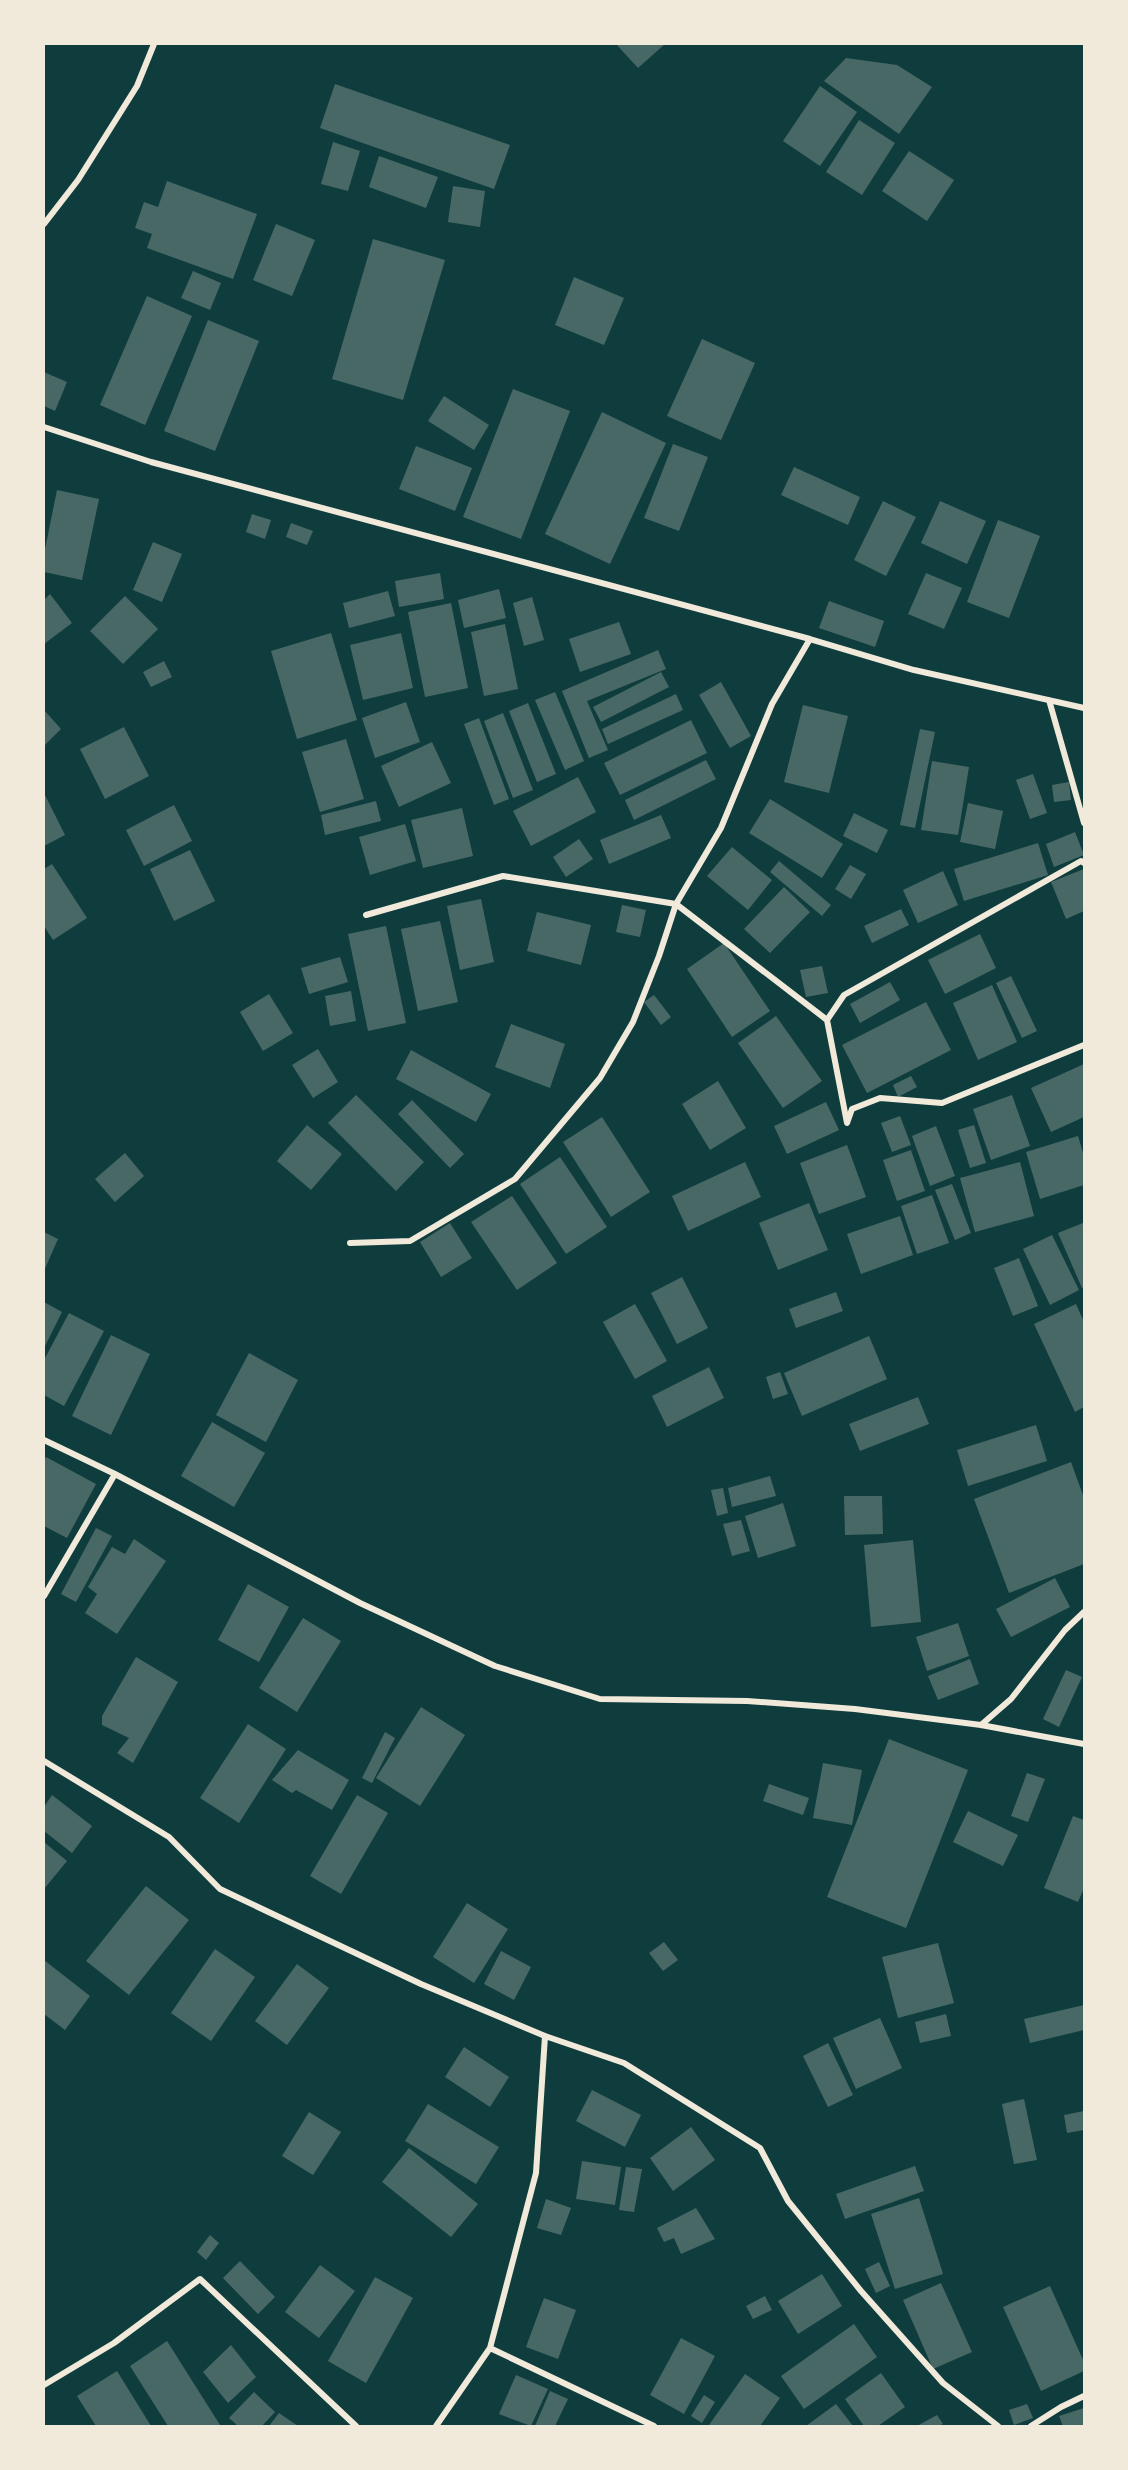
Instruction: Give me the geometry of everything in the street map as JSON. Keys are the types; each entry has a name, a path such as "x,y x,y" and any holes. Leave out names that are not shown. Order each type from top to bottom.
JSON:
{"street":[{"path":"44,224 78,180 137,86 154,44"},
{"path":"44,427 151,462 810,639 914,670 1084,708"},
{"path":"350,1243 411,1241 515,1179 600,1078 633,1022 659,956 676,904 722,828 772,704 810,639"},
{"path":"1049,700 1084,823"},
{"path":"827,1020 844,995 1081,861 1084,863"},
{"path":"366,915 503,876 676,904 827,1020 847,1123 852,1109 880,1098 942,1103 1084,1045"},
{"path":"44,1440 115,1474 360,1603 485,1662 600,1699 747,1701 855,1709 981,1725 1084,1744"},
{"path":"44,1596 115,1474"},
{"path":"981,1725 1011,1699 1065,1630 1084,1612"},
{"path":"44,1761 169,1836 220,1889 421,1984 545,2036 624,2063 760,2148 788,2202 861,2292 943,2383 998,2427"},
{"path":"436,2427 490,2348 536,2173 545,2036"},
{"path":"44,2385 114,2343 200,2280 356,2427"},
{"path":"490,2348 654,2427"},
{"path":"1031,2427 1060,2407 1084,2396"}],"building":[{"path":"616,44 665,44 638,68"},
{"path":"846,58 897,65 932,87 899,134 824,81"},
{"path":"335,84 510,145 494,189 320,128"},
{"path":"820,86 857,112 820,166 783,141"},
{"path":"859,120 895,143 862,195 826,172"},
{"path":"333,142 360,151 348,191 321,184"},
{"path":"909,151 954,180 927,221 882,191"},
{"path":"379,156 438,177 426,208 369,187"},
{"path":"167,181 257,214 233,279 147,248 152,234 135,228 144,202 158,207"},
{"path":"453,186 485,191 480,227 448,222"},
{"path":"276,224 315,240 292,296 253,280"},
{"path":"373,239 445,260 403,400 332,379"},
{"path":"193,271 221,283 210,310 181,298"},
{"path":"574,277 624,298 604,345 555,325"},
{"path":"147,296 192,316 145,425 100,405"},
{"path":"208,320 259,341 215,451 164,431"},
{"path":"702,339 755,363 721,440 667,416"},
{"path":"44,372 67,382 55,411 44,406"},
{"path":"513,389 570,411 521,539 463,517"},
{"path":"444,396 489,425 474,450 428,421"},
{"path":"602,412 666,443 610,564 545,534"},
{"path":"673,444 708,457 679,531 644,518"},
{"path":"416,446 472,468 455,511 399,489"},
{"path":"794,467 860,497 848,525 781,495"},
{"path":"57,490 99,499 82,580 44,572 44,554"},
{"path":"883,501 916,517 886,576 854,560"},
{"path":"940,501 986,521 967,564 921,543"},
{"path":"252,514 271,520 265,539 246,532"},
{"path":"998,520 1040,536 1009,618 967,602"},
{"path":"291,523 313,531 307,545 286,537"},
{"path":"153,542 182,554 162,602 133,590"},
{"path":"440,573 444,599 399,607 395,581"},
{"path":"926,573 962,588 944,629 908,614"},
{"path":"499,589 506,618 464,628 458,600"},
{"path":"388,591 395,616 349,628 343,603"},
{"path":"50,594 72,623 44,644 44,600"},
{"path":"125,596 158,629 123,664 90,631"},
{"path":"532,597 544,640 524,646 513,603"},
{"path":"829,601 884,621 875,647 819,628"},
{"path":"451,603 468,688 425,697 408,612"},
{"path":"619,622 631,654 580,672 569,639"},
{"path":"505,624 518,689 484,696 471,632"},
{"path":"331,633 357,720 297,739 271,651"},
{"path":"401,633 413,688 363,700 350,645"},
{"path":"658,650 666,669 587,701 608,750 589,758 562,691"},
{"path":"164,661 172,677 151,687 143,672"},
{"path":"661,672 669,687 601,722 593,707"},
{"path":"721,682 751,736 730,748 699,695"},
{"path":"555,692 584,761 565,770 535,700"},
{"path":"676,694 683,710 608,744 602,729"},
{"path":"406,702 420,742 375,758 362,718"},
{"path":"528,703 556,774 537,782 509,711"},
{"path":"803,705 848,716 829,793 784,782"},
{"path":"44,710 61,729 44,746"},
{"path":"503,713 533,790 513,798 484,721"},
{"path":"479,718 509,799 494,805 464,724"},
{"path":"691,720 707,753 620,795 604,763"},
{"path":"124,727 149,776 105,799 80,749"},
{"path":"920,729 935,732 915,828 900,825"},
{"path":"346,739 364,799 320,812 302,752"},
{"path":"432,742 451,783 399,807 381,766"},
{"path":"706,760 716,779 634,820 625,800"},
{"path":"932,761 969,767 958,835 921,830"},
{"path":"1033,774 1047,813 1030,819 1016,780"},
{"path":"578,777 596,812 531,846 513,811"},
{"path":"1069,782 1071,800 1054,802 1052,785"},
{"path":"44,793 65,835 44,846"},
{"path":"770,799 843,844 822,878 749,833"},
{"path":"376,801 381,821 325,835 321,815"},
{"path":"968,803 1003,811 995,849 960,842"},
{"path":"174,805 192,841 144,866 126,830"},
{"path":"462,808 473,856 423,868 411,820"},
{"path":"854,813 888,830 877,853 843,836"},
{"path":"661,815 671,838 609,864 600,840"},
{"path":"405,824 416,861 370,875 359,837"},
{"path":"1075,832 1084,855 1054,867 1046,844"},
{"path":"579,839 593,859 566,877 553,857"},
{"path":"1038,843 1048,875 964,901 954,869"},
{"path":"732,847 772,880 748,910 707,876"},
{"path":"190,850 215,901 174,921 150,869"},
{"path":"779,861 831,905 822,916 770,872"},
{"path":"52,864 87,918 53,940 44,926 44,869"},
{"path":"850,865 866,874 851,899 835,889"},
{"path":"1084,869 1084,911 1066,919 1051,882"},
{"path":"943,871 958,905 918,923 903,890"},
{"path":"784,887 810,912 770,953 744,929"},
{"path":"481,899 494,962 460,970 447,906"},
{"path":"622,905 646,910 640,937 616,932"},
{"path":"901,909 909,925 872,943 864,926"},
{"path":"537,912 591,925 581,965 527,951"},
{"path":"440,921 458,1002 418,1011 401,929"},
{"path":"386,926 406,1023 368,1031 348,934"},
{"path":"980,934 996,968 945,994 928,960"},
{"path":"724,943 770,1011 732,1037 687,969"},
{"path":"340,957 348,982 309,994 301,968"},
{"path":"822,966 828,993 806,997 800,970"},
{"path":"1011,976 1037,1031 1022,1038 996,983"},
{"path":"890,982 900,1000 860,1023 850,1004"},
{"path":"992,985 1017,1042 978,1060 953,1003"},
{"path":"351,991 356,1021 330,1026 325,996"},
{"path":"269,994 293,1033 263,1051 240,1012"},
{"path":"654,995 671,1017 661,1025 644,1002"},
{"path":"926,1002 951,1050 867,1093 842,1045"},
{"path":"776,1016 822,1081 783,1108 738,1043"},
{"path":"511,1024 565,1044 550,1088 495,1067"},
{"path":"318,1049 338,1082 313,1098 292,1065"},
{"path":"411,1050 491,1094 476,1122 396,1079"},
{"path":"1084,1064 1084,1117 1051,1132 1031,1088"},
{"path":"911,1076 917,1087 898,1097 893,1085"},
{"path":"718,1081 746,1128 710,1150 682,1104"},
{"path":"356,1095 424,1162 396,1191 328,1123"},
{"path":"1012,1095 1030,1146 991,1160 973,1109"},
{"path":"412,1100 464,1154 450,1168 398,1114"},
{"path":"826,1102 839,1130 787,1154 774,1126"},
{"path":"900,1116 911,1145 892,1152 881,1123"},
{"path":"602,1117 650,1192 611,1217 563,1142"},
{"path":"307,1125 342,1154 311,1190 277,1161"},
{"path":"974,1125 986,1163 970,1168 958,1130"},
{"path":"936,1126 955,1176 930,1186 912,1136"},
{"path":"1078,1136 1084,1156 1084,1185 1040,1199 1026,1152"},
{"path":"847,1145 866,1197 819,1214 800,1163"},
{"path":"911,1150 925,1191 897,1201 883,1160"},
{"path":"125,1153 144,1176 115,1202 95,1179"},
{"path":"560,1157 607,1227 566,1254 520,1184"},
{"path":"745,1162 761,1197 688,1231 672,1196"},
{"path":"1020,1162 1034,1216 975,1232 960,1178"},
{"path":"952,1184 971,1233 955,1240 935,1190"},
{"path":"932,1195 949,1243 917,1254 901,1206"},
{"path":"512,1196 557,1263 517,1290 471,1222"},
{"path":"809,1203 828,1250 778,1270 759,1223"},
{"path":"900,1216 913,1255 861,1274 847,1234"},
{"path":"450,1223 472,1258 441,1277 420,1242"},
{"path":"1083,1223 1084,1287 1082,1288 1058,1233"},
{"path":"44,1232 58,1239 44,1271"},
{"path":"1052,1235 1079,1290 1050,1305 1023,1249"},
{"path":"1019,1258 1038,1306 1013,1316 994,1268"},
{"path":"682,1277 708,1328 677,1344 651,1293"},
{"path":"836,1292 843,1311 796,1328 789,1309"},
{"path":"44,1302 62,1312 44,1348"},
{"path":"635,1304 667,1361 635,1379 603,1322"},
{"path":"1076,1304 1084,1322 1084,1407 1075,1412 1034,1324"},
{"path":"69,1313 104,1331 64,1406 44,1395 44,1360"},
{"path":"111,1335 150,1354 111,1435 72,1416"},
{"path":"869,1336 887,1379 802,1416 784,1373"},
{"path":"249,1353 298,1380 266,1442 216,1415"},
{"path":"709,1367 724,1398 667,1427 652,1396"},
{"path":"780,1372 788,1394 773,1399 766,1377"},
{"path":"918,1397 929,1424 860,1451 849,1424"},
{"path":"212,1422 265,1453 234,1507 181,1476"},
{"path":"1036,1425 1047,1461 968,1486 957,1450"},
{"path":"46,1457 96,1484 67,1538 44,1526 44,1461"},
{"path":"1071,1462 1084,1498 1084,1564 1009,1593 974,1499"},
{"path":"770,1476 776,1496 732,1507 728,1488"},
{"path":"723,1488 728,1513 717,1516 711,1490"},
{"path":"844,1496 882,1496 883,1534 845,1535"},
{"path":"783,1503 796,1546 758,1558 745,1516"},
{"path":"741,1520 750,1551 732,1556 723,1524"},
{"path":"96,1528 112,1536 76,1602 61,1594"},
{"path":"134,1539 166,1561 117,1634 85,1613 97,1594 88,1587 112,1547 125,1554"},
{"path":"913,1540 921,1622 871,1627 864,1545"},
{"path":"1055,1578 1070,1607 1011,1637 996,1609"},
{"path":"248,1584 289,1607 259,1662 218,1640"},
{"path":"303,1618 341,1641 297,1712 259,1688"},
{"path":"958,1623 969,1656 927,1671 916,1637"},
{"path":"136,1657 178,1682 133,1763 117,1753 129,1738 102,1725 102,1716"},
{"path":"970,1659 979,1684 938,1700 928,1676"},
{"path":"1066,1670 1082,1677 1059,1727 1043,1719"},
{"path":"421,1707 465,1735 420,1806 376,1778"},
{"path":"248,1724 286,1749 239,1823 200,1798"},
{"path":"385,1732 395,1738 372,1783 362,1778"},
{"path":"889,1739 968,1770 906,1928 827,1897"},
{"path":"298,1750 349,1780 332,1810 296,1790 292,1793 272,1780"},
{"path":"823,1763 862,1770 852,1825 813,1818"},
{"path":"1027,1773 1045,1779 1028,1822 1011,1816"},
{"path":"769,1784 809,1798 803,1815 763,1801"},
{"path":"52,1795 92,1826 72,1853 44,1831 44,1807"},
{"path":"357,1795 388,1813 341,1894 310,1876"},
{"path":"968,1811 1018,1835 1003,1866 953,1842"},
{"path":"1073,1816 1084,1820 1084,1888 1078,1902 1044,1888"},
{"path":"44,1842 67,1861 44,1889"},
{"path":"146,1886 189,1920 129,1995 86,1961"},
{"path":"467,1903 508,1929 474,1983 433,1957"},
{"path":"664,1942 678,1960 663,1971 649,1953"},
{"path":"938,1943 954,2003 898,2018 882,1957"},
{"path":"215,1949 255,1977 211,2041 171,2013"},
{"path":"501,1951 531,1967 514,2000 484,1984"},
{"path":"44,1960 90,1996 65,2030 44,2014"},
{"path":"297,1964 329,1988 287,2045 255,2021"},
{"path":"1084,2005 1084,2030 1030,2043 1024,2019"},
{"path":"946,2014 951,2036 920,2043 915,2022"},
{"path":"880,2018 902,2068 856,2089 833,2038"},
{"path":"828,2043 853,2095 828,2107 803,2056"},
{"path":"464,2047 509,2077 490,2107 445,2077"},
{"path":"592,2090 641,2115 625,2147 576,2121"},
{"path":"1024,2099 1037,2160 1014,2164 1002,2104"},
{"path":"428,2104 499,2147 476,2184 405,2141"},
{"path":"1084,2111 1084,2130 1067,2133 1064,2115"},
{"path":"309,2112 341,2132 313,2175 282,2156"},
{"path":"691,2127 715,2160 673,2191 650,2158"},
{"path":"409,2148 478,2204 451,2237 382,2182"},
{"path":"582,2161 621,2167 615,2205 576,2199"},
{"path":"915,2166 924,2191 845,2219 836,2194"},
{"path":"626,2167 642,2169 634,2212 619,2210"},
{"path":"919,2198 943,2274 895,2289 871,2214"},
{"path":"546,2199 571,2208 561,2235 537,2228"},
{"path":"696,2208 715,2239 681,2254 674,2238 664,2242 657,2228"},
{"path":"210,2235 219,2243 206,2260 197,2252"},
{"path":"240,2261 275,2297 258,2314 223,2278"},
{"path":"879,2262 890,2286 876,2293 865,2269"},
{"path":"320,2265 355,2291 319,2338 285,2312"},
{"path":"822,2274 842,2306 798,2334 778,2301"},
{"path":"375,2277 413,2298 366,2383 328,2361"},
{"path":"941,2283 972,2352 933,2369 903,2300"},
{"path":"1050,2286 1084,2362 1084,2371 1041,2391 1003,2307"},
{"path":"765,2296 772,2310 753,2319 746,2306"},
{"path":"544,2298 576,2310 558,2359 526,2347"},
{"path":"854,2324 877,2357 804,2409 781,2376"},
{"path":"681,2338 715,2356 684,2414 650,2395"},
{"path":"167,2341 220,2425 168,2426 130,2366"},
{"path":"231,2345 256,2377 228,2403 203,2372"},
{"path":"117,2371 151,2426 96,2426 77,2396"},
{"path":"881,2373 905,2407 878,2426 864,2426 845,2399"},
{"path":"745,2374 780,2398 760,2426 709,2425"},
{"path":"516,2375 548,2389 531,2426 499,2414"},
{"path":"550,2391 568,2399 555,2426 535,2426"},
{"path":"254,2392 275,2412 262,2426 238,2426 229,2418"},
{"path":"704,2395 715,2402 702,2423 691,2416"},
{"path":"836,2404 853,2426 806,2426"},
{"path":"1027,2404 1033,2418 1014,2425 1009,2410"},
{"path":"1084,2408 1084,2426 1063,2426 1059,2416"},
{"path":"279,2413 298,2426 269,2426"},
{"path":"937,2415 943,2424 917,2426"}]}
